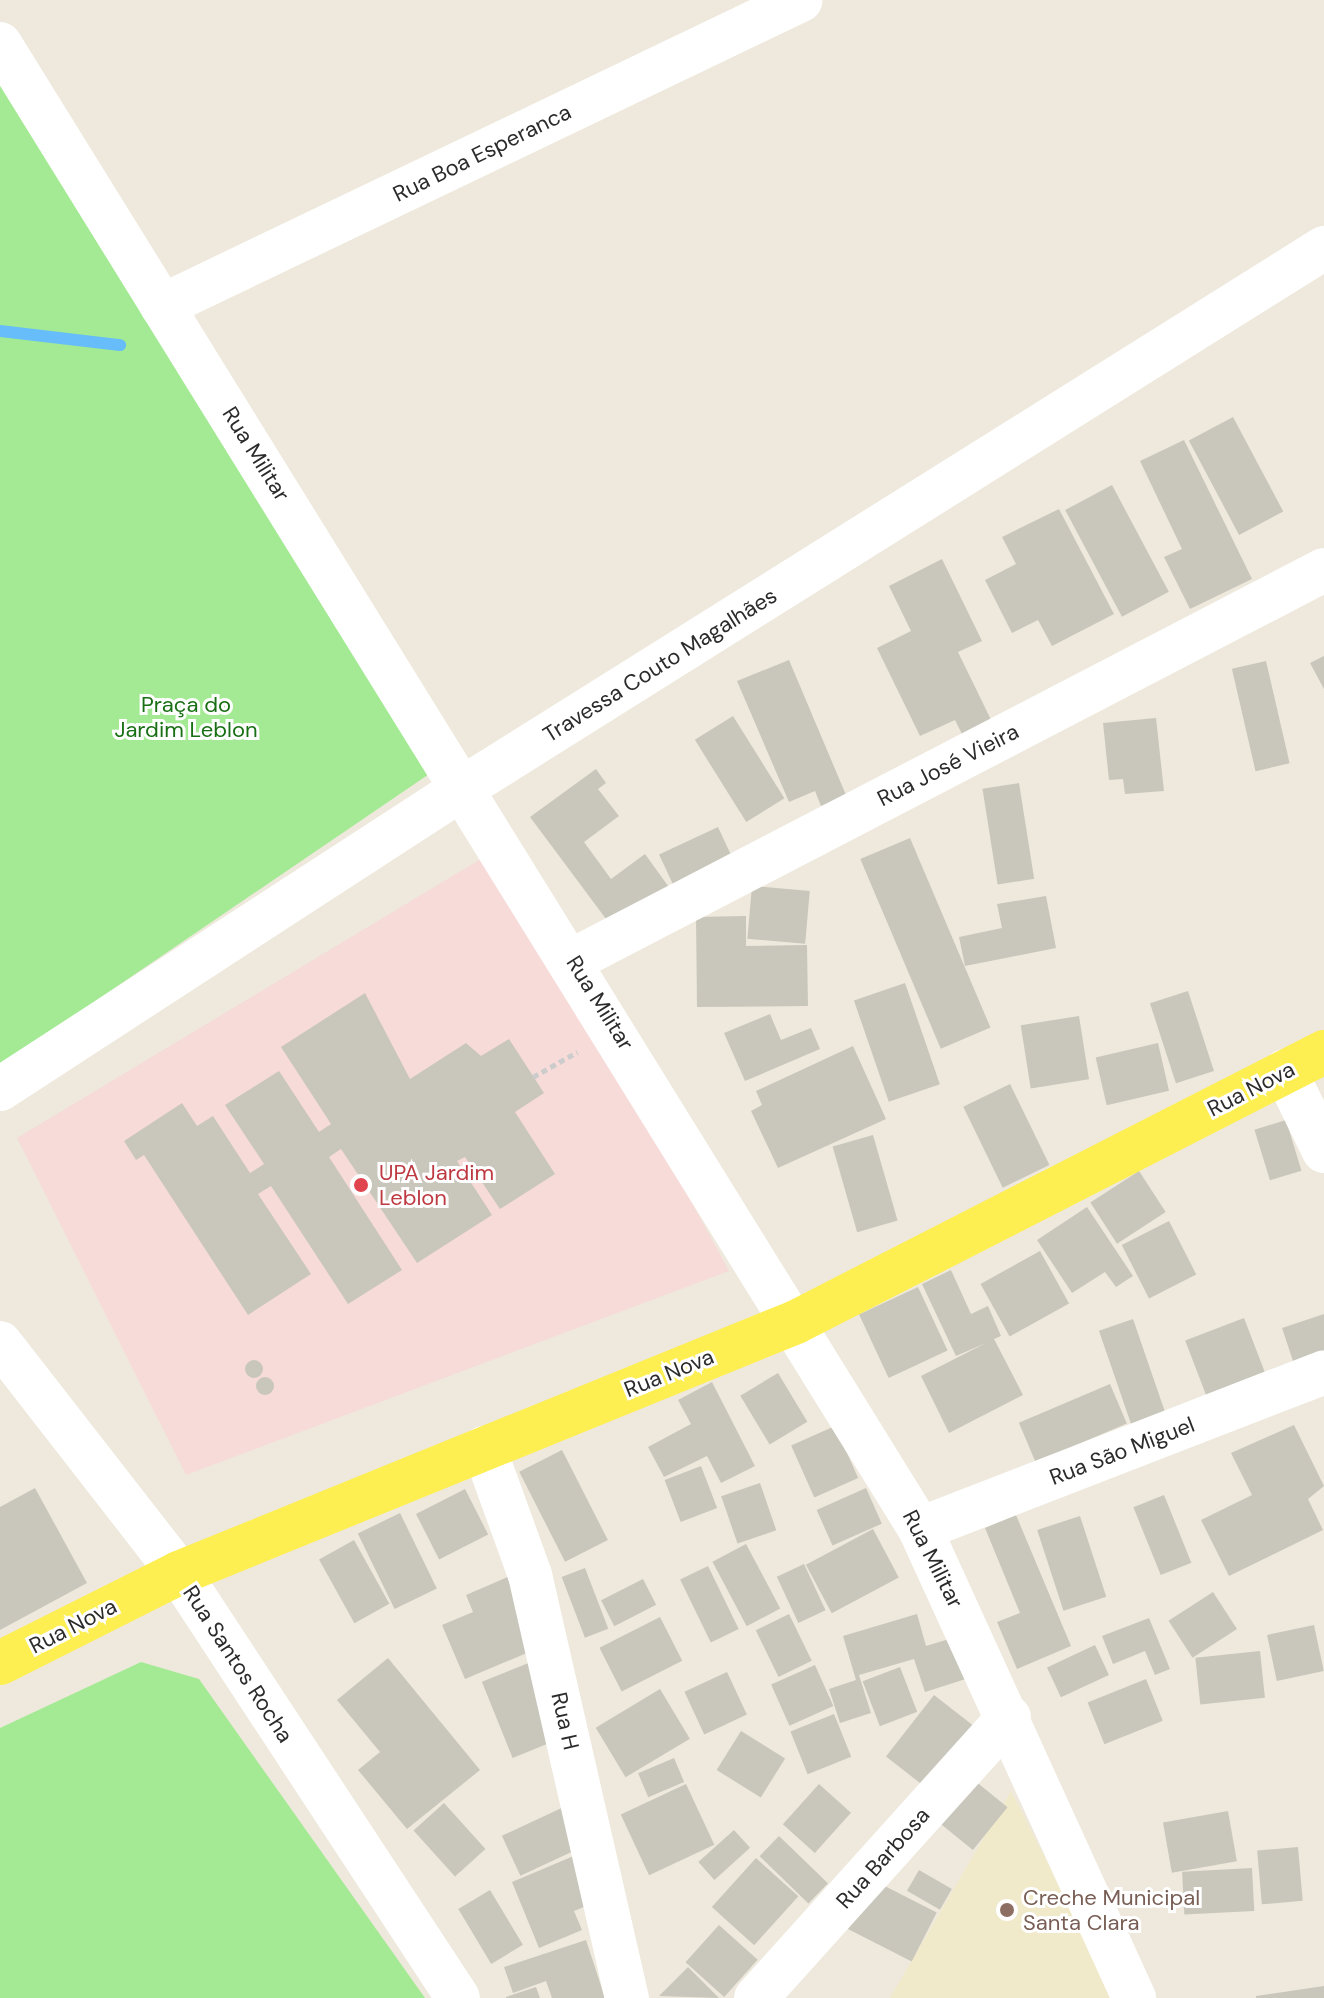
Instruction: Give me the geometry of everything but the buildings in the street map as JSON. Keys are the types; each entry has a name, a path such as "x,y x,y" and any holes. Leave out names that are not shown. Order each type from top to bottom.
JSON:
{"main road":[{"name":"Rua Nova","path":"0,1663 179,1573 796,1322 1324,1052"}],"street":[{"name":"Rua Boa Esperanca","path":"162,306 801,0"},
{"name":"Rua Militar","path":"0,44 466,786 920,1529 1009,1717 1134,1998"},
{"name":"Travessa Couto Magalhães","path":"0,1089 466,786 1324,248"},
{"name":"Rua José Vieira","path":"573,960 1324,570"},
{"path":"1285,1071 1324,1151"},
{"name":"Rua Santos Rocha","path":"0,1343 179,1573 458,1998"},
{"name":"Rua São Miguel","path":"920,1529 1324,1372"},
{"name":"Rua H","path":"484,1448 530,1575 627,1998"},
{"name":"Rua Barbosa","path":"756,1998 1009,1717"}],"shaded area":[{"name":"UPA Jardim Leblon","path":"499,848 729,1271 186,1475 17,1138"},
{"name":"Creche Municipal Santa Clara","path":"1011,1791 1116,1998 890,1998"}],"green space":[{"name":"Praça do Jardim Leblon","path":"0,75 438,768 0,1066"},
{"path":"141,1662 199,1679 425,1998 0,1998 0,1728"}],"waterway":[{"path":"0,331 120,345"}],"place":[{"name":"UPA Jardim Leblon","path":"361,1185"},
{"name":"Creche Municipal Santa Clara","path":"1007,1910"}]}
